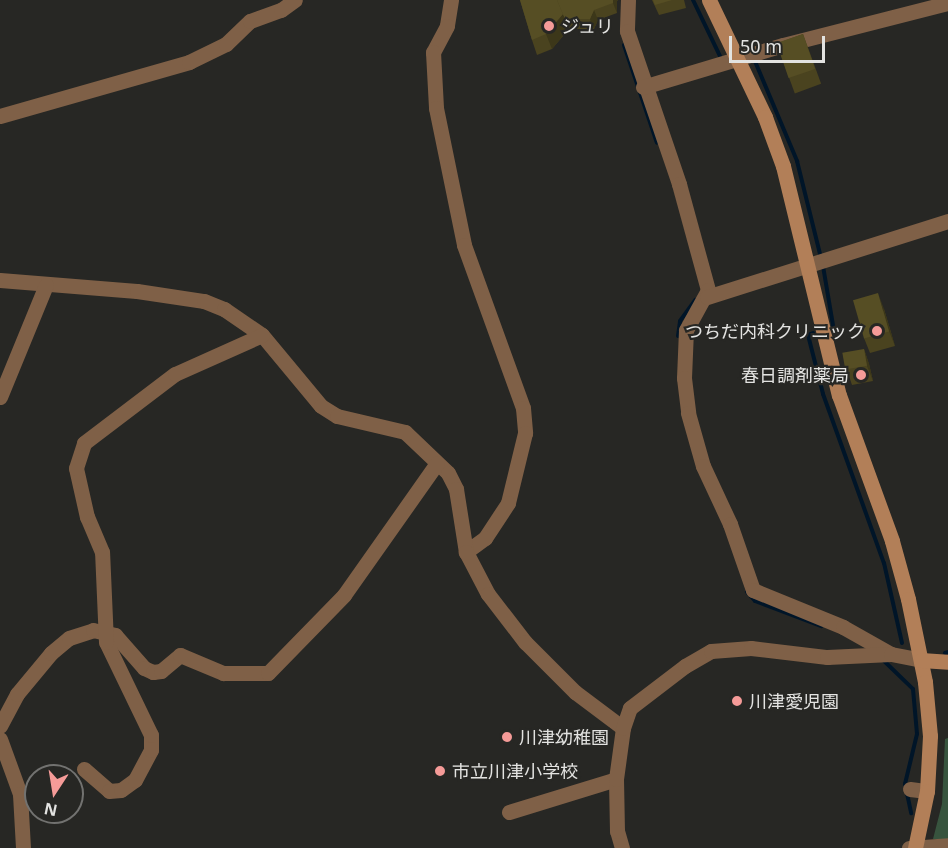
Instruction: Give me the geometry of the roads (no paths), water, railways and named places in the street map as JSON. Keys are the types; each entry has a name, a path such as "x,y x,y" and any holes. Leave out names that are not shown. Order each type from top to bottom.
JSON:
{"street":[{"path":"0,116 189,62 226,44 250,21 281,10 295,0"},
{"path":"452,0 447,26 433,52 436,108 464,245 523,408 525,433 508,503 484,538 466,552"},
{"path":"628,0 627,31 643,87 679,184 707,284 707,297"},
{"path":"709,0 737,58 783,166 816,262 839,395 892,541 921,660 930,727 927,791 913,847 948,845"},
{"path":"643,87 737,58 948,3"},
{"path":"881,655 843,627 765,597 749,582 730,524 703,466 686,400 686,330 693,314 707,297 948,221"},
{"path":"0,280 137,291 204,301 224,309 262,335 321,406 337,416 405,432 437,463 456,489 466,552 488,594 525,642 575,692 623,728"},
{"path":"0,397 46,285"},
{"path":"84,770 109,791 121,790 135,780 151,750 151,735 106,642 102,552 87,517 76,468 84,443 108,421 175,375 262,335"},
{"path":"106,630 153,672 161,671 180,655 223,673 268,673 344,595 437,463"},
{"path":"0,726 17,694 51,653 69,638 106,630"},
{"path":"622,848 617,831 616,779 623,728 630,708 658,682 711,651 751,648 827,657 881,655 948,662"},
{"path":"0,739 20,794 23,848"},
{"path":"509,812 616,779"},
{"path":"910,789 927,791"}],"waterway":[{"path":"693,0 720,56"},
{"path":"624,45 657,143"},
{"path":"754,59 797,161 821,258"},
{"path":"823,266 833,325"},
{"path":"678,336 680,321 695,300"},
{"path":"813,333 808,335 823,394 884,563 902,643"},
{"path":"747,592 755,601 821,626"},
{"path":"882,659 913,689 917,734 905,784 911,813"}],"place":[{"name":"ジュリ","path":"549,26"},
{"name":"つちだ内科クリニック","path":"877,331"},
{"name":"春日調剤薬局","path":"861,375"},
{"name":"川津愛児園","path":"737,701"},
{"name":"川津幼稚園","path":"507,737"},
{"name":"市立川津小学校","path":"440,771"}]}
